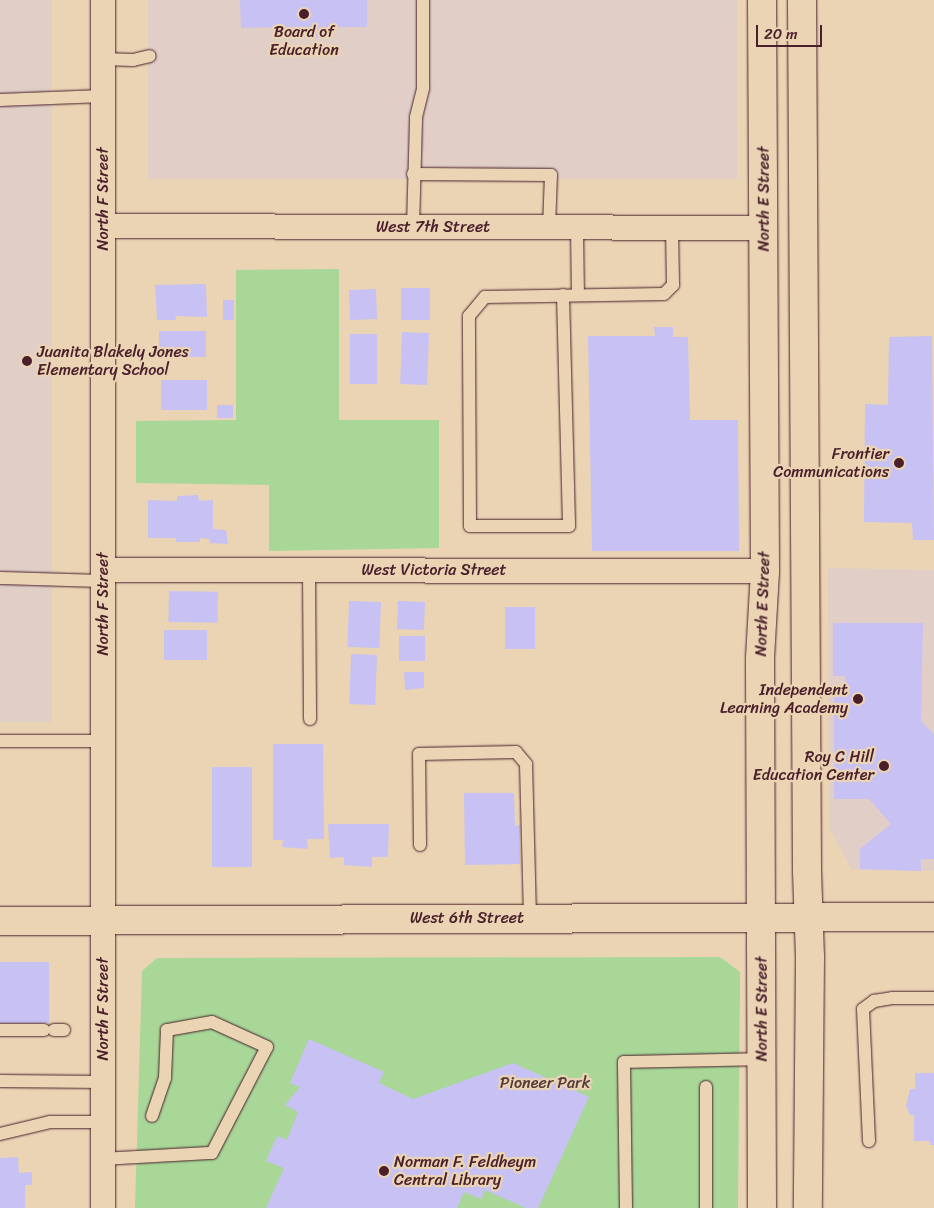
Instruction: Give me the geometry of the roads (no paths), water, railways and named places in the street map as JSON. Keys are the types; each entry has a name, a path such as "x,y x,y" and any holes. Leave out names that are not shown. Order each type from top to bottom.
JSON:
{"main road":[{"name":"North E Street","path":"762,0 765,571 760,658 762,1208"},
{"path":"802,0 808,1208"},
{"name":"West 6th Street","path":"0,921 762,916 934,917"}],"street":[{"name":"North F Street","path":"102,0 103,1208"},
{"name":"West 7th Street","path":"102,226 764,228"},
{"name":"West Victoria Street","path":"102,576 309,570 765,571"}],"lane":[{"path":"414,227 413,174 416,117 423,88 423,0"},
{"path":"102,59 133,60 150,56"},
{"path":"0,100 102,96"},
{"path":"413,174 551,175 549,227"},
{"path":"577,227 578,295"},
{"path":"563,296 569,526 470,526 469,316 485,296 664,294 672,285 672,228"},
{"path":"309,570 310,719"},
{"path":"0,578 102,576"},
{"path":"0,741 102,741"},
{"path":"420,845 419,754 516,752 526,764 530,917"},
{"path":"869,1141 863,1009 874,1001 892,998 934,998"},
{"path":"102,1158 212,1153 268,1047 212,1022 167,1030 166,1078 152,1116"},
{"path":"0,1030 54,1030"},
{"path":"626,1208 624,1062 762,1059"},
{"path":"0,1081 102,1082"},
{"path":"706,1087 706,1208"},
{"path":"0,1134 50,1122 102,1122"}],"place":[{"name":"Board of Education","path":"304,14"},
{"name":"Juanita Blakely Jones Elementary School","path":"27,361"},
{"name":"Frontier Communications","path":"899,463"},
{"name":"Independent Learning Academy","path":"858,699"},
{"name":"Roy C Hill Education Center","path":"884,766"},
{"name":"Norman F. Feldheym Central Library","path":"384,1171"}],"park label":[{"name":"Pioneer Park","path":"545,1083"}]}
